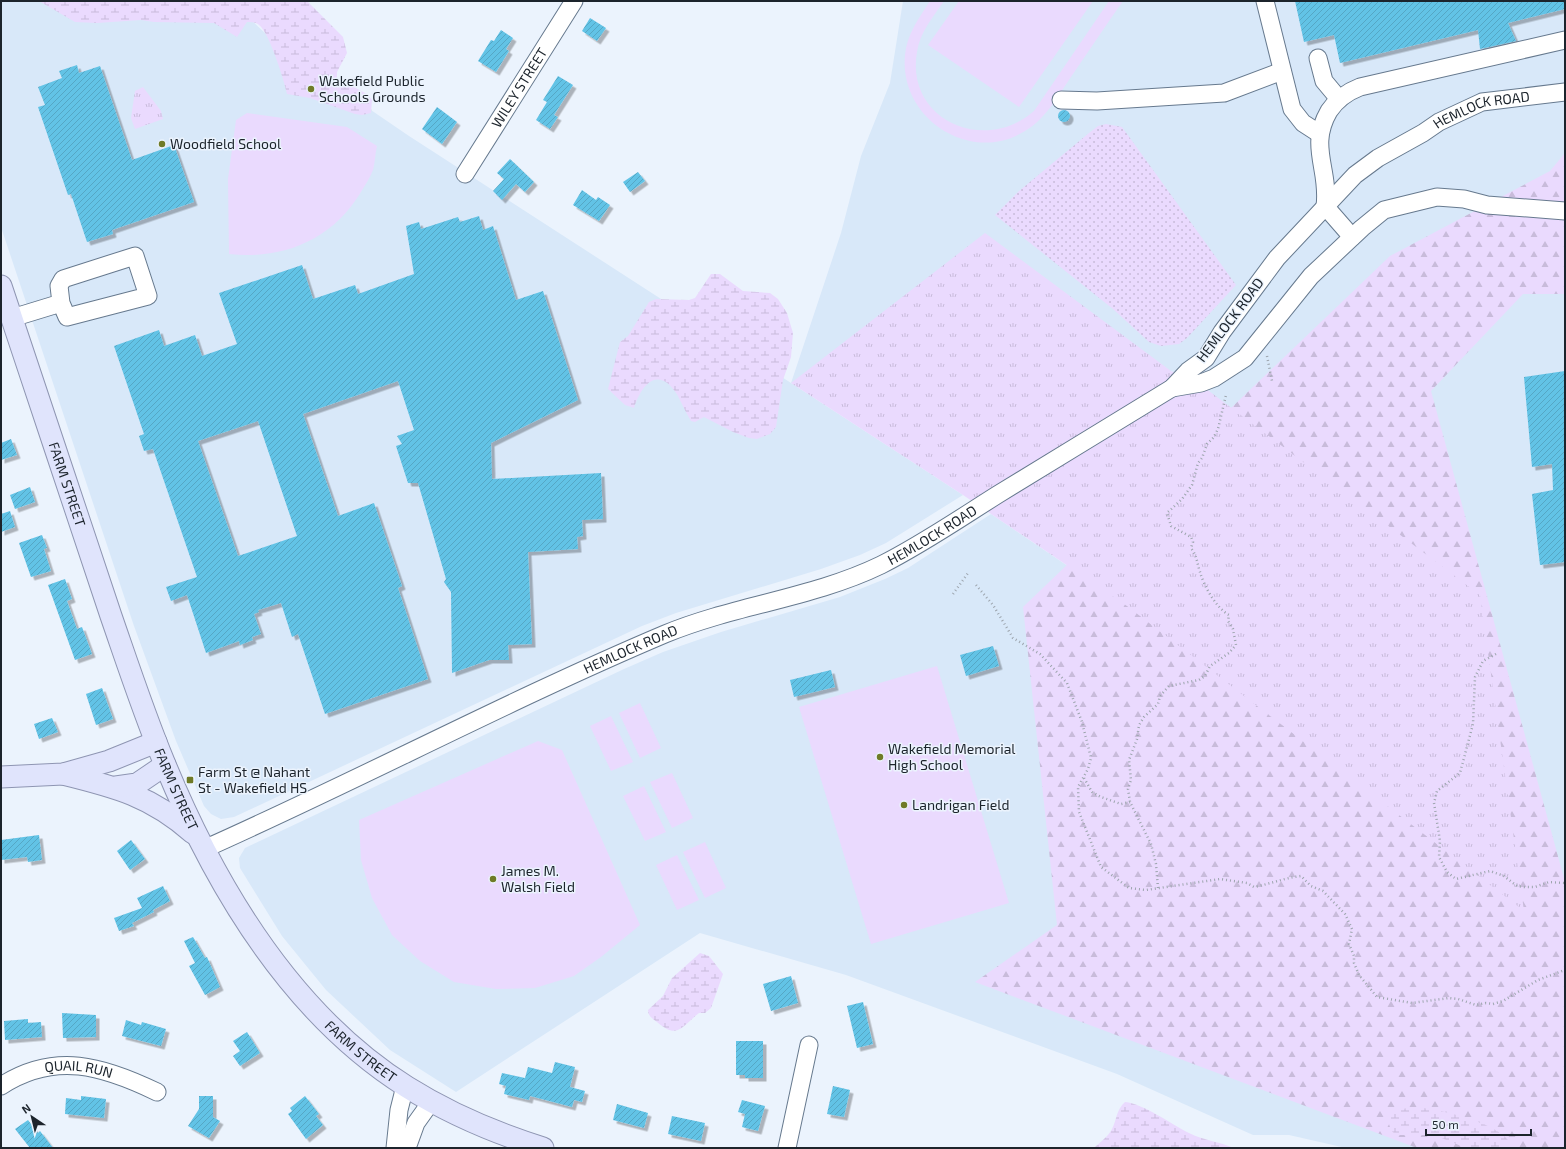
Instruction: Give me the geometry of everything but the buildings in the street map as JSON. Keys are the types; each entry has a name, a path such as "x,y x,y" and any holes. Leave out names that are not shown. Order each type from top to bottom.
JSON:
{"main road":[{"name":"FARM STREET","path":"1,286 95,568 165,765 201,843 256,935 292,984 338,1032 405,1086 431,1102 492,1131 543,1148"},
{"path":"1,776 63,774 109,761 156,742"},
{"path":"116,787 137,784 165,765"},
{"path":"63,774 116,787 145,799 166,811 201,843"}],"street":[{"name":"WILEY STREET","path":"465,174 574,1"},
{"path":"1265,1 1289,100 1295,115 1306,126 1320,134"},
{"path":"1352,237 1326,206 1327,190 1320,157 1320,134 1328,114 1338,99 1344,94 1360,87 1565,40"},
{"path":"1318,58 1324,81 1338,99"},
{"path":"1061,100 1097,101 1224,93 1282,71"},
{"name":"HEMLOCK ROAD","path":"201,843 393,762 499,709 667,633 732,612 825,586 877,566 910,548 1172,388 1188,371 1206,358 1222,332 1272,264 1355,175 1378,158 1423,133 1439,122 1482,102 1565,92"},
{"path":"1172,388 1201,383 1214,378 1245,358 1311,276 1352,237 1384,210 1437,197 1464,199 1487,205 1565,212"},
{"path":"135,256 148,296 67,317 61,303 59,286 64,279 135,256"},
{"path":"12,318 61,303"},
{"path":"787,1148 809,1045"},
{"name":"QUAIL RUN","path":"1,1086 22,1074 33,1070 67,1064 81,1065 110,1071 156,1092"},
{"path":"395,1148 399,1110 405,1086"},
{"path":"407,1148 416,1123 431,1102"}],"path":[{"path":"1260,339 1266,351 1272,381"},
{"path":"1158,888 1156,864 1151,844 1130,802 1128,789 1131,780 1129,760 1137,739 1139,725 1144,717 1158,704 1160,696 1169,686 1199,680 1205,676 1210,666 1230,653 1236,645 1233,629 1228,621 1229,615 1222,612 1208,593 1200,573 1198,560 1191,548 1193,542 1190,537 1171,526 1167,513 1182,499 1192,485 1198,463 1218,429 1226,395"},
{"path":"953,594 968,573"},
{"path":"976,585 993,605 1013,638 1040,654 1067,683 1082,722 1091,758 1084,778 1078,787 1079,812 1101,867 1130,888 1146,890 1220,879 1247,883 1254,887 1274,884 1286,878 1300,876 1311,886 1323,891 1345,914 1352,929 1349,944 1354,956 1354,963 1359,975 1377,997 1412,1003 1449,998 1458,999 1476,1005 1486,1002 1493,1004 1503,1001 1538,980 1565,970"},
{"path":"1496,654 1483,661 1475,678 1473,724 1460,773 1437,791 1434,803 1440,841 1440,857 1447,872 1456,879 1490,871 1504,876 1517,886 1535,887 1549,882 1565,883"},
{"path":"1084,778 1092,792 1101,797 1121,804 1130,802"}],"shaded area":[{"path":"1,1 231,1 283,50 409,136 963,495 886,543 860,555 821,569 676,613 642,626 234,817 221,819 211,814 204,806 176,741 134,626 1,227"},
{"path":"903,1 1565,1 1565,1148 1346,1148 1289,1135 1253,1135 1117,1074 846,975 700,933 456,1092 390,1050 326,990 282,936 240,868 239,858 245,848 663,652 721,632 840,597 885,579 908,568 991,514 1127,606 1205,388 1171,371 791,383 841,233 861,156 890,83"}],"green space":[{"path":"39,1 307,1 343,37 347,53 337,72 337,78 367,94 372,100 371,113 362,115 355,114 310,98 287,94 267,37 263,29 255,23 247,22 237,37 214,23 154,22 141,20 97,23 75,22"},
{"path":"930,1 944,1 921,38 917,52 917,76 923,96 936,112 952,123 972,129 993,130 1014,124 1034,111 1109,1 1123,1 1046,113 1033,126 1025,131 1004,140 983,142 962,139 942,130 926,116 914,99 906,78 905,55 908,40 914,26"},
{"path":"959,1 1093,1 1019,107 928,45"},
{"path":"143,87 161,111 163,119 135,129 131,118 135,91"},
{"path":"247,113 347,127 377,146 372,173 349,209 336,223 321,234 287,250 268,254 229,254 228,179 236,120"},
{"path":"1106,124 1122,127 1236,285 1187,338 1179,344 1161,346 1149,342 1113,309 995,215 1019,191 1089,133 1098,126"},
{"path":"1565,153 1565,294 1523,294 1431,391 1565,882 1565,1148 1417,1148 975,982 1057,925 1023,607 1390,256 1550,171"},
{"path":"985,233 1171,371 1205,388 1480,595 1524,911 1127,606 963,495 791,383"},
{"path":"711,274 720,274 743,291 770,293 778,299 787,313 793,333 791,357 783,380 776,427 770,434 757,439 749,438 733,432 704,417 695,422 691,421 678,396 664,381 652,381 646,385 637,399 634,408 625,405 608,389 620,342 628,336 649,302 656,299 689,300 695,298"},
{"name":"Landrigan Field","path":"937,666 1009,903 871,944 799,707"},
{"path":"640,703 661,748 640,758 619,713"},
{"path":"611,716 633,762 611,771 590,726"},
{"name":"James M. Walsh Field","path":"538,741 562,750 640,925 601,957 574,976 535,988 496,989 454,982 420,961 392,935 372,898 361,860 359,820"},
{"path":"672,773 693,818 672,828 650,782"},
{"path":"644,786 666,832 645,841 623,796"},
{"path":"705,842 726,888 705,898 683,852"},
{"path":"677,855 699,900 677,910 656,865"},
{"path":"700,953 709,956 723,974 711,1008 705,1013 699,1013 679,1030 670,1030 652,1018 648,1010 663,996 672,978"},
{"path":"1125,1102 1149,1110 1194,1135 1234,1148 1094,1148 1110,1132 1114,1125 1118,1111"},
{"path":"1412,1107 1435,1110 1469,1118 1485,1124 1498,1131 1508,1139 1511,1148 1466,1148 1434,1135 1397,1135 1391,1130 1387,1117 1398,1110"}],"place":[{"name":"Wakefield Public Schools Grounds","path":"311,89"},
{"name":"Woodfield School","path":"162,144"},
{"name":"Wakefield Memorial High School","path":"880,757"},
{"name":"Farm St @ Nahant St - Wakefield HS","path":"190,780"},
{"name":"Landrigan Field","path":"904,805"},
{"name":"James M. Walsh Field","path":"493,879"}]}
